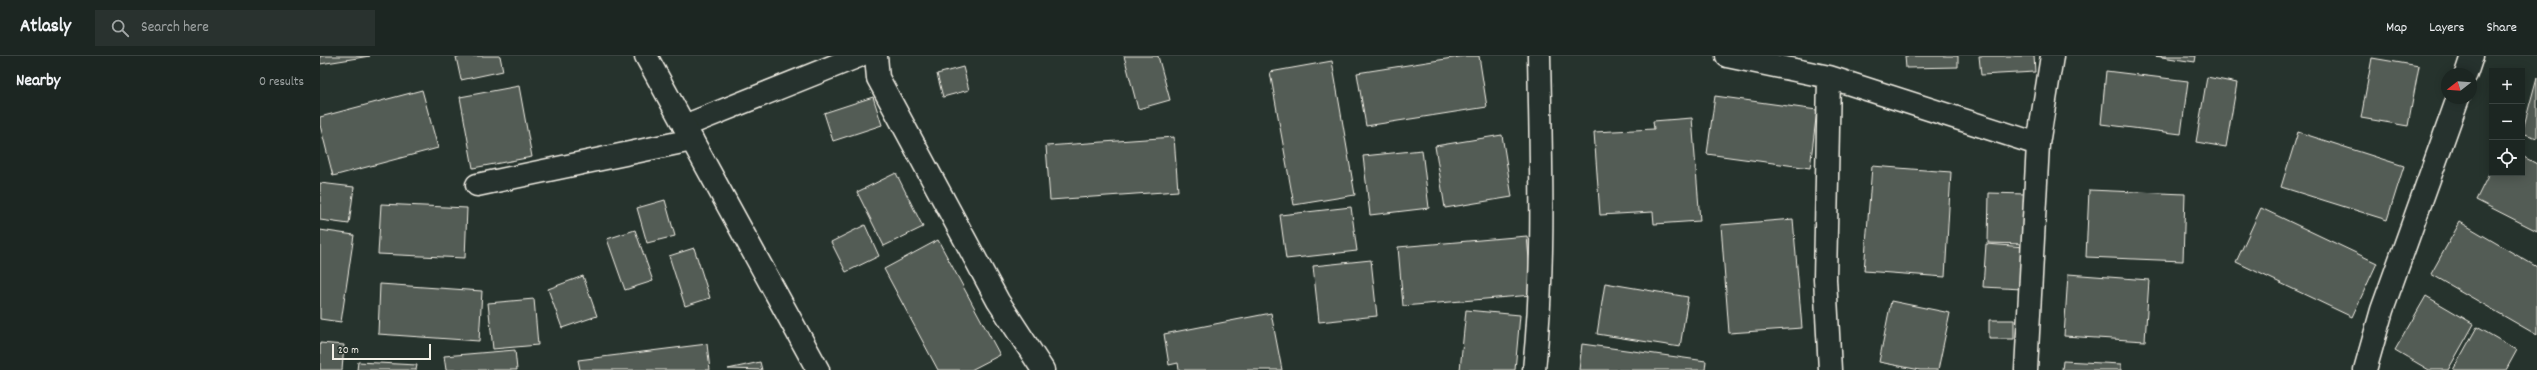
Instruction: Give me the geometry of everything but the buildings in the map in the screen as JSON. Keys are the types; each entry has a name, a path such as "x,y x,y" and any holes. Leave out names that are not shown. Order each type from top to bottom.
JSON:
{"street":[{"path":"646,56 818,370"},
{"path":"477,185 688,133 859,56"},
{"path":"876,56 878,78 998,302 1043,370"},
{"path":"1534,370 1537,340 1542,199 1539,56"},
{"path":"1727,56 1829,77 2038,144"},
{"path":"2026,370 2038,144 2052,56"},
{"path":"2468,68 2472,56"},
{"path":"1829,77 1825,279 1830,370"},
{"path":"2365,370 2382,310 2456,104"}]}
